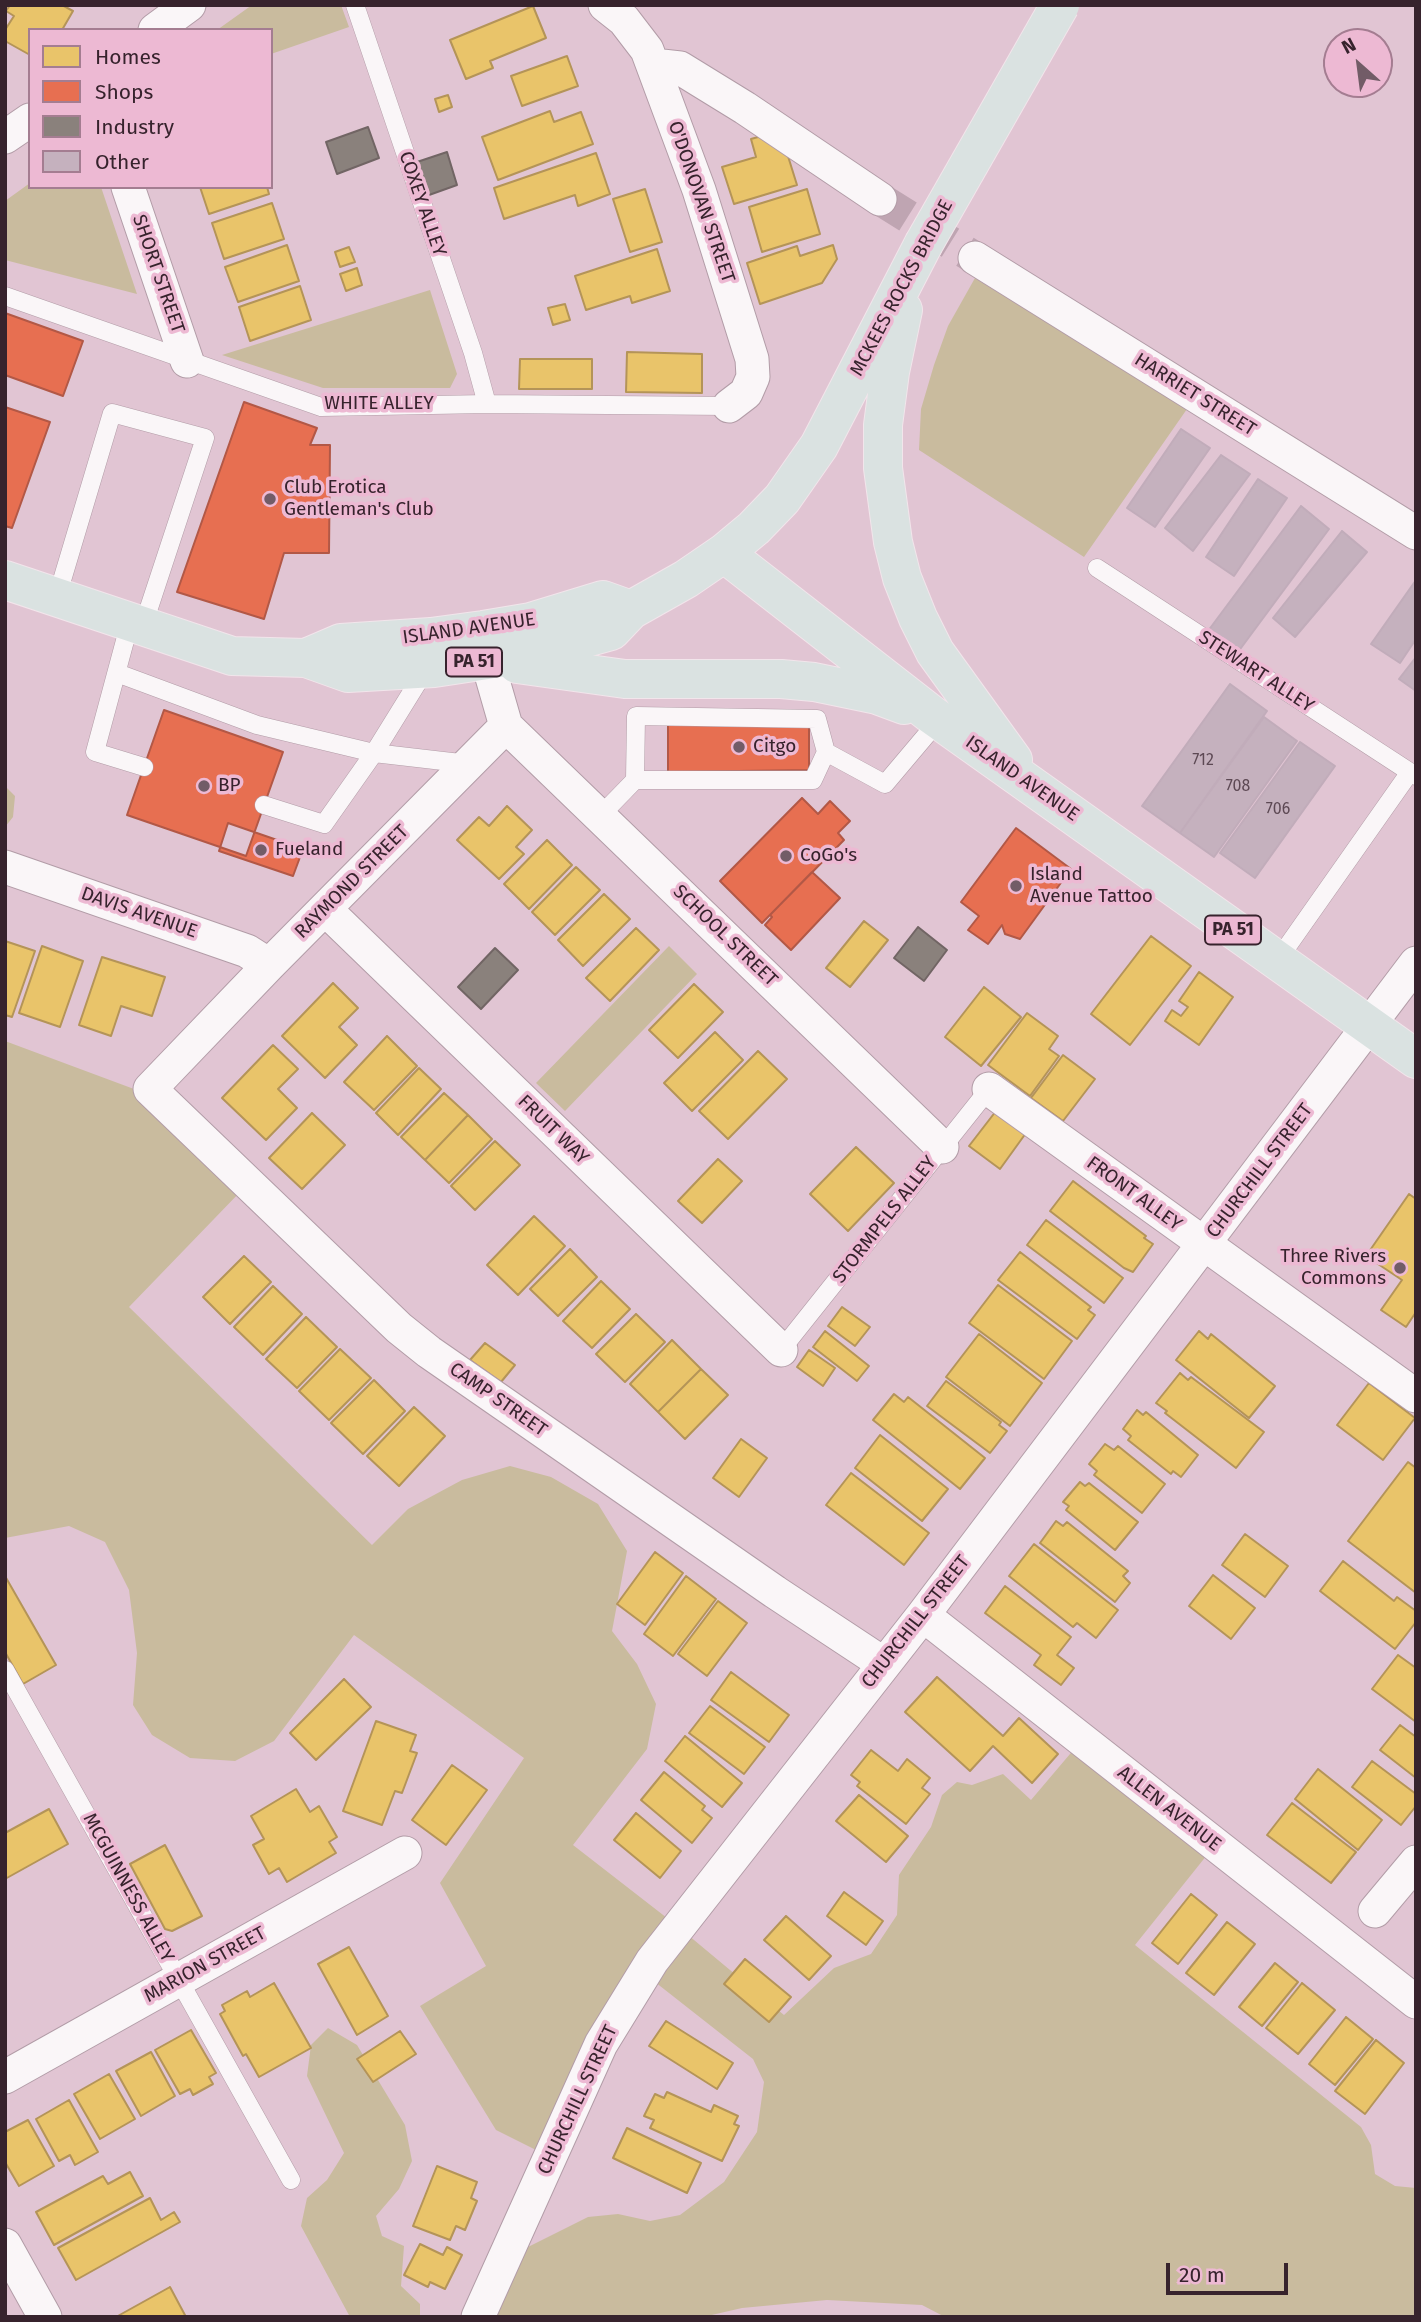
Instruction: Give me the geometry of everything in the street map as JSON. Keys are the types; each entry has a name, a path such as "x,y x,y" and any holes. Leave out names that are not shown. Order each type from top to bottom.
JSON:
{"main road":[{"name":"MCKEES ROCKS BRIDGE","path":"724,553 782,499 801,474 830,424 917,255 1060,5"},
{"path":"917,255 890,372 883,425 883,468 893,542 902,578 935,652 1030,785"},
{"name":"ISLAND AVENUE","path":"5,580 232,656 306,658 348,673 426,668 487,660 539,651 611,631 631,610 686,579 724,553 935,718 1416,1059"},
{"name":"ISLAND AVENUE","path":"306,658 341,643 431,637 483,630 531,622 603,600 631,610"},
{"path":"487,660 630,697 781,679 814,682 877,695 935,718"}],"street":[{"path":"158,28 189,5"},
{"name":"O'DONOVAN STREET","path":"605,5 624,20 638,37 653,65 699,190 752,359 754,377 746,393 729,406"},
{"path":"653,65 680,68 746,107 880,199"},
{"path":"5,103 28,117"},
{"path":"5,137 28,120"},
{"name":"SHORT STREET","path":"129,189 187,361"},
{"name":"HARRIET STREET","path":"975,258 1416,533"},
{"path":"487,660 506,726"},
{"name":"RAYMOND STREET","path":"150,1089 506,726"},
{"name":"SCHOOL STREET","path":"506,726 942,1147"},
{"name":"DAVIS AVENUE","path":"5,867 247,951 269,965"},
{"name":"FRUIT WAY","path":"325,909 781,1350"},
{"name":"CHURCHILL STREET","path":"478,2317 601,2044 652,1961 923,1615 1416,963"},
{"name":"CAMP STREET","path":"150,1089 399,1328 429,1352 775,1592 884,1664"},
{"name":"FRONT ALLEY","path":"989,1089 1416,1396"},
{"name":"ALLEN AVENUE","path":"923,1615 1416,2002"},
{"name":"MARION STREET","path":"5,2077 405,1853"},
{"path":"1375,1911 1416,1862"},
{"path":"5,2245 45,2317"}],"lane":[{"name":"COXEY ALLEY","path":"355,5 473,353 487,404"},
{"name":"WHITE ALLEY","path":"5,296 321,407 487,404 729,406"},
{"path":"57,597 112,413 205,438 117,673 95,752 144,767"},
{"name":"STEWART ALLEY","path":"1097,568 1413,774"},
{"path":"264,805 324,824 374,754 426,668"},
{"path":"117,673 257,725 374,754 469,764"},
{"path":"601,815 635,780 813,780 826,752 817,719 630,697 635,780"},
{"path":"826,752 885,784 935,718"},
{"path":"1277,961 1413,774"},
{"name":"STORMPELS ALLEY","path":"781,1350 989,1089"},
{"name":"MCGUINNESS ALLEY","path":"5,1670 291,2180"}],"shaded area":[{"path":"252,5 341,5 349,27 273,53 273,28 220,28"},
{"path":"28,184 28,189 102,189 137,294 5,260 5,201"},
{"path":"975,278 1187,409 1084,557 919,450 921,409 934,365 948,326"},
{"path":"430,290 457,374 450,388 323,388 222,355"},
{"path":"5,786 15,796 13,817 5,827"},
{"path":"669,946 697,974 565,1111 536,1083"},
{"path":"5,1041 142,1092 242,1190 129,1307 372,1545 408,1509 462,1480 510,1466 551,1477 598,1504 627,1551 612,1631 637,1664 656,1704 647,1749 573,1845 676,1925 550,2157 496,2130 420,2006 486,1966 440,1883 524,1758 354,1635 274,1741 235,1761 190,1758 152,1735 133,1705 137,1653 129,1590 105,1542 69,1526 5,1538"},
{"path":"1081,1741 1215,1845 1135,1945 1361,2127 1371,2145 1375,2174 1395,2186 1416,2188 1416,2317 945,2317 922,2305 827,2300 742,2308 703,2317 492,2317 522,2250 588,2217 618,2214 650,2221 680,2215 724,2182 757,2132 764,2082 753,2059 655,1982 688,1935 784,2015 834,1968 871,1954 897,1915 899,1875 931,1827 942,1795 957,1782 972,1785 1003,1774 1031,1800"},
{"path":"328,2028 357,2045 405,2125 412,2161 399,2189 376,2216 382,2236 404,2246 401,2286 420,2304 420,2317 350,2317 301,2226 307,2198 327,2180 344,2153 307,2076 311,2045"}],"building: Homes":[{"path":"10,5 62,5 73,11 63,28 28,28 28,54 5,41 5,30 14,16 6,11"},
{"path":"533,6 546,38 490,61 493,68 466,79 450,40"},
{"path":"567,56 578,86 522,106 511,76"},
{"path":"448,95 452,107 439,112 435,99"},
{"path":"550,111 554,122 581,112 593,144 498,180 482,137"},
{"path":"765,135 787,153 797,185 734,204 722,167 756,157 751,139"},
{"path":"596,153 610,194 578,206 575,195 504,219 494,188"},
{"path":"201,189 268,189 269,194 209,214"},
{"path":"645,189 662,242 630,252 613,199"},
{"path":"807,189 820,234 762,252 749,207"},
{"path":"272,203 284,239 224,259 212,223"},
{"path":"287,245 299,281 238,302 225,267"},
{"path":"833,245 837,259 822,283 760,304 747,263 797,246 800,256"},
{"path":"349,247 355,262 340,267 335,252"},
{"path":"657,249 670,291 632,303 630,296 586,310 575,276"},
{"path":"357,268 362,285 346,291 340,274"},
{"path":"300,286 311,320 250,341 239,307"},
{"path":"565,304 570,320 553,325 548,308"},
{"path":"627,352 702,354 702,393 626,392"},
{"path":"520,359 592,359 592,389 519,389"},
{"path":"507,806 532,830 516,847 524,854 499,879 457,840 479,817 489,826"},
{"path":"547,840 572,865 529,909 504,884"},
{"path":"576,867 600,890 555,935 532,912"},
{"path":"604,894 630,919 583,966 558,940"},
{"path":"864,921 888,940 850,987 826,968"},
{"path":"636,928 659,950 610,1001 586,978"},
{"path":"1151,936 1191,966 1130,1045 1091,1014"},
{"path":"5,941 35,951 12,1017 5,1015"},
{"path":"42,946 83,961 60,1027 19,1013"},
{"path":"102,957 165,977 152,1016 121,1006 111,1036 79,1025"},
{"path":"1199,972 1233,997 1199,1045 1165,1021 1172,1010 1181,1016 1188,1007 1179,1001"},
{"path":"333,983 358,1008 339,1027 357,1045 325,1078 282,1036"},
{"path":"694,984 723,1012 678,1058 649,1030"},
{"path":"984,987 1021,1017 981,1066 945,1037"},
{"path":"1027,1013 1058,1036 1049,1049 1059,1056 1030,1096 988,1065"},
{"path":"715,1032 743,1060 692,1111 664,1083"},
{"path":"387,1036 417,1066 374,1110 344,1082"},
{"path":"273,1045 298,1069 278,1089 297,1108 266,1140 222,1098"},
{"path":"758,1051 787,1079 728,1139 699,1111"},
{"path":"1063,1055 1095,1079 1063,1121 1031,1098"},
{"path":"419,1068 441,1089 398,1135 376,1113"},
{"path":"444,1093 468,1115 425,1160 401,1137"},
{"path":"996,1111 1026,1133 1000,1169 969,1146"},
{"path":"312,1113 345,1145 302,1189 269,1158"},
{"path":"468,1115 492,1139 449,1183 425,1160"},
{"path":"495,1141 520,1165 475,1210 451,1186"},
{"path":"856,1147 894,1183 848,1231 810,1194"},
{"path":"718,1159 742,1181 702,1223 678,1201"},
{"path":"1073,1181 1153,1244 1133,1272 1124,1268 1050,1211"},
{"name":"Three Rivers Commons","path":"1409,1194 1416,1199 1416,1312 1406,1327 1381,1310 1402,1280 1366,1256"},
{"path":"534,1216 565,1246 518,1295 487,1265"},
{"path":"1046,1220 1123,1278 1104,1303 1027,1245"},
{"path":"570,1249 597,1277 558,1316 530,1289"},
{"path":"1020,1252 1091,1307 1088,1310 1095,1315 1077,1339 998,1280"},
{"path":"244,1256 271,1282 230,1324 203,1297"},
{"path":"601,1281 630,1309 592,1348 563,1321"},
{"path":"998,1285 1072,1341 1044,1379 969,1323"},
{"path":"273,1286 302,1314 263,1355 234,1327"},
{"path":"842,1307 870,1327 855,1346 828,1326"},
{"path":"636,1314 665,1342 625,1382 596,1354"},
{"path":"306,1317 337,1347 297,1388 266,1359"},
{"path":"825,1331 869,1366 857,1381 813,1347"},
{"path":"1199,1331 1208,1339 1211,1334 1275,1386 1249,1418 1176,1360"},
{"path":"979,1334 1042,1383 1010,1426 946,1377"},
{"path":"672,1340 701,1369 658,1412 630,1384"},
{"path":"485,1343 515,1365 501,1382 470,1360"},
{"path":"340,1349 371,1378 329,1420 299,1391"},
{"path":"809,1350 835,1368 823,1386 797,1367"},
{"path":"701,1369 728,1395 685,1439 658,1412"},
{"path":"1180,1373 1188,1380 1191,1377 1264,1432 1236,1468 1156,1403"},
{"path":"374,1380 405,1411 363,1454 331,1423"},
{"path":"946,1381 1001,1422 999,1425 1007,1431 990,1453 927,1406"},
{"path":"1369,1383 1415,1418 1383,1460 1337,1425"},
{"path":"894,1394 904,1402 908,1397 985,1458 960,1489 873,1420"},
{"path":"414,1407 445,1436 399,1486 367,1456"},
{"path":"1137,1410 1143,1415 1146,1412 1198,1455 1181,1477 1173,1471 1171,1474 1128,1440 1131,1436 1123,1429"},
{"path":"880,1435 948,1489 922,1521 855,1468"},
{"path":"741,1439 767,1458 739,1497 713,1478"},
{"path":"1105,1444 1114,1450 1118,1446 1165,1484 1142,1513 1094,1475 1097,1471 1089,1464"},
{"path":"1408,1462 1416,1468 1416,1593 1348,1541"},
{"path":"851,1473 929,1533 904,1565 826,1505"},
{"path":"1080,1482 1085,1486 1089,1483 1138,1522 1115,1550 1066,1510 1069,1506 1063,1502"},
{"path":"1056,1521 1063,1526 1067,1522 1128,1571 1123,1576 1130,1583 1115,1602 1040,1543"},
{"path":"1245,1534 1288,1566 1265,1597 1222,1565"},
{"path":"1034,1544 1118,1610 1096,1638 1077,1623 1073,1627 1009,1576"},
{"path":"655,1552 683,1573 645,1625 617,1604"},
{"path":"1343,1561 1394,1601 1397,1597 1416,1611 1416,1622 1395,1649 1320,1591"},
{"path":"1213,1575 1255,1608 1231,1639 1189,1606"},
{"path":"5,1576 56,1665 23,1684 5,1652"},
{"path":"686,1576 716,1599 673,1656 644,1634"},
{"path":"1005,1586 1071,1637 1057,1655 1074,1668 1061,1685 1034,1665 1041,1655 985,1613"},
{"path":"718,1601 747,1623 707,1676 678,1654"},
{"path":"1398,1655 1416,1668 1416,1722 1372,1689"},
{"path":"731,1672 789,1715 769,1742 711,1700"},
{"path":"937,1677 1003,1736 1019,1718 1058,1754 1032,1783 993,1746 970,1771 905,1712"},
{"path":"344,1679 371,1707 316,1760 290,1733"},
{"path":"710,1706 765,1747 744,1774 689,1733"},
{"path":"376,1721 416,1735 410,1751 417,1753 402,1793 395,1791 382,1825 343,1811"},
{"path":"1400,1725 1416,1737 1416,1778 1380,1750"},
{"path":"685,1736 742,1783 722,1807 665,1761"},
{"path":"871,1750 898,1771 907,1759 930,1778 922,1788 930,1794 906,1824 857,1786 860,1782 851,1775"},
{"path":"1372,1761 1416,1794 1416,1806 1401,1825 1352,1787"},
{"path":"452,1765 487,1790 446,1845 412,1820"},
{"path":"1318,1769 1382,1820 1358,1850 1295,1799"},
{"path":"664,1772 705,1806 702,1810 712,1818 692,1843 641,1800"},
{"path":"296,1789 310,1812 319,1806 337,1837 329,1842 336,1853 287,1882 279,1868 269,1874 253,1845 264,1839 251,1816"},
{"path":"859,1795 908,1836 886,1862 836,1821"},
{"path":"1292,1803 1356,1852 1331,1883 1267,1835"},
{"path":"49,1809 68,1844 5,1879 5,1833"},
{"path":"636,1813 681,1851 660,1878 614,1840"},
{"path":"165,1845 202,1916 172,1931 165,1929 130,1864"},
{"path":"844,1892 883,1921 866,1945 827,1916"},
{"path":"1191,1894 1217,1915 1178,1964 1152,1943"},
{"path":"786,1916 831,1956 809,1980 764,1940"},
{"path":"1227,1922 1255,1944 1214,1995 1186,1973"},
{"path":"349,1947 388,2016 357,2035 318,1964"},
{"path":"745,1959 791,1997 769,2022 724,1984"},
{"path":"1275,1963 1298,1982 1262,2026 1239,2007"},
{"path":"274,1983 311,2048 259,2077 246,2054 243,2056 220,2014 225,2011 222,2005 247,1991 250,1997"},
{"path":"1302,1983 1335,2010 1298,2054 1266,2028"},
{"path":"1346,2017 1373,2039 1335,2085 1309,2064"},
{"path":"666,2021 733,2063 717,2089 649,2046"},
{"path":"191,2030 216,2073 209,2077 213,2084 193,2095 190,2089 180,2094 155,2050"},
{"path":"400,2031 416,2054 373,2082 357,2059"},
{"path":"1376,2040 1404,2063 1365,2114 1335,2091"},
{"path":"151,2052 175,2096 141,2116 116,2071"},
{"path":"109,2074 135,2119 100,2139 74,2094"},
{"path":"667,2092 711,2112 714,2105 738,2116 734,2124 739,2126 722,2161 650,2128 654,2120 644,2116 655,2094 664,2098"},
{"path":"69,2100 98,2152 75,2165 70,2155 59,2161 36,2119"},
{"path":"28,2120 54,2166 19,2186 5,2162 5,2132"},
{"path":"627,2128 701,2163 687,2193 613,2158"},
{"path":"437,2166 477,2182 471,2198 477,2201 465,2230 456,2226 450,2240 413,2226"},
{"path":"130,2172 143,2196 54,2245 36,2212 103,2176 108,2184"},
{"path":"150,2198 161,2220 174,2212 180,2222 76,2280 58,2248"},
{"path":"420,2244 443,2255 447,2247 462,2255 445,2289 430,2282 428,2287 404,2275"},
{"path":"170,2287 186,2317 116,2317"}],"building: Shops":[{"path":"5,313 83,341 63,396 5,375"},
{"name":"Club Erotica Gentleman's Club","path":"244,402 317,428 310,445 330,445 329,553 284,553 264,619 177,592"},
{"path":"5,407 50,422 12,528 5,526"},
{"name":"BP","path":"164,710 283,752 246,856 127,815"},
{"name":"Citgo","path":"809,722 809,770 668,772 668,724"},
{"name":"CoGo's","path":"802,798 818,814 830,801 850,821 838,833 844,840 762,923 720,881"},
{"name":"Fueland","path":"228,823 303,849 293,876 219,851"},
{"name":"Island Avenue Tattoo","path":"1016,828 1071,869 1020,939 1005,934 1002,925 988,944 968,930 979,916 961,902"},
{"path":"812,872 840,898 791,950 765,925 772,917 770,915"}],"building: Industry":[{"path":"368,127 379,158 337,174 326,142"},
{"path":"447,152 457,185 429,195 417,162"},
{"path":"918,927 947,950 924,981 894,958"},
{"path":"495,948 518,970 481,1009 458,987"}],"building: Other":[{"path":"1181,429 1210,448 1155,527 1127,508"},
{"path":"1221,455 1250,474 1193,551 1165,528"},
{"path":"1258,479 1287,498 1234,576 1206,557"},
{"path":"1301,506 1329,529 1238,652 1208,631"},
{"path":"1342,531 1367,552 1295,637 1273,618"},
{"path":"1416,580 1416,639 1400,663 1371,644"},
{"path":"1416,657 1416,691 1399,679"},
{"path":"1230,684 1267,711 1180,833 1142,806"},
{"path":"1264,717 1297,741 1214,857 1180,833"},
{"path":"1300,742 1335,766 1255,878 1220,853"}],"tunnel":[{"path":"880,199 975,258"}],"place":[{"name":"Club Erotica Gentleman's Club","path":"270,499"},
{"name":"Citgo","path":"739,747"},
{"name":"BP","path":"204,786"},
{"name":"Fueland","path":"261,850"},
{"name":"CoGo's","path":"786,856"},
{"name":"Island Avenue Tattoo","path":"1016,886"},
{"name":"Three Rivers Commons","path":"1400,1268"}]}
